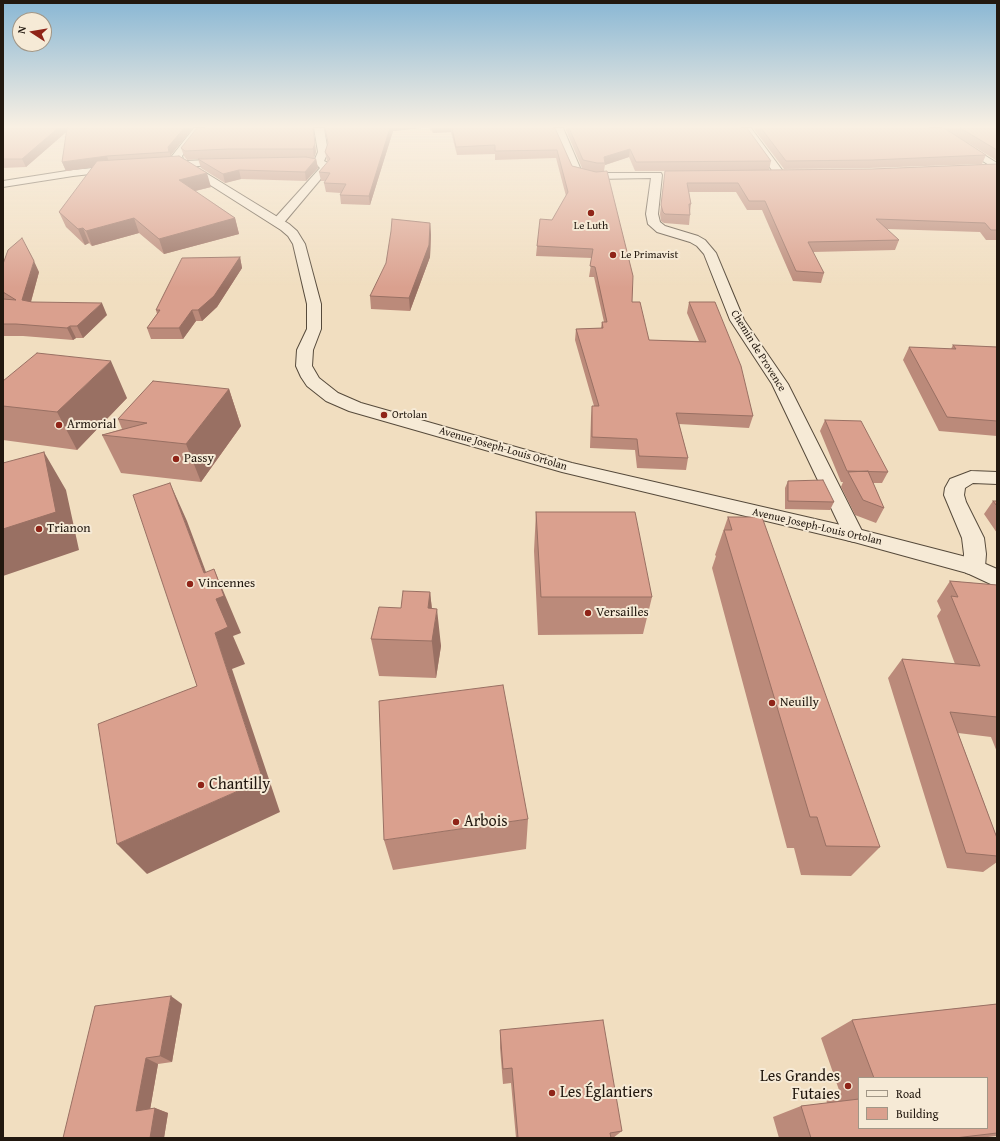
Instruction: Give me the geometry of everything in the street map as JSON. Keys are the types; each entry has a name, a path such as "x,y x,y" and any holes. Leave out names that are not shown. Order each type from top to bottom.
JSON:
{"street":[{"path":"3,184 21,181"},
{"name":"Avenue Joseph-Louis Ortolan","path":"212,181 278,222 293,234 299,244 314,304 314,329 305,350 304,366 313,382 332,397 370,411 569,468 664,492 854,535 974,567 997,578"},
{"path":"278,222 313,181"},
{"name":"Chemin de Provence","path":"656,181 652,214 654,224 660,229 687,236 701,243 710,252 723,288 744,332 780,384 854,535"},
{"path":"974,567 975,554 973,538 956,502 954,495 955,488 957,483 970,477 997,478"}],"building":[{"path":"82,181 181,181 235,218 159,239 134,218 86,231 83,228 78,229 59,212"},
{"path":"325,181 374,181 369,196 340,195 346,184 324,183"},
{"path":"565,181 610,181 633,276 632,302 640,302 649,340 706,342 689,302 715,302 741,366 753,416 676,413 688,458 639,456 637,439 592,437 592,406 599,406 576,329 603,328 602,322 607,322 595,267 590,266 593,249 537,246 540,219 552,220 568,192"},
{"path":"664,181 997,181 997,230 991,230 985,223 876,219 899,240 808,242 824,273 796,271 765,201 749,201 738,183 687,183 691,204 689,204 690,215 665,214 661,205"},
{"path":"392,219 430,223 429,245 409,298 370,296 386,263"},
{"path":"22,238 34,261 22,300 32,302 102,303 77,326 70,326 67,328 3,324 3,299 16,300 3,292 3,264 8,250"},
{"path":"240,257 214,296 198,310 192,310 179,328 147,328 160,310 156,310 182,258"},
{"path":"953,345 997,347 997,421 947,417 909,347 956,349"},
{"path":"37,353 111,361 57,412 3,406 3,381"},
{"path":"153,381 229,389 186,444 102,435 147,423 118,419"},
{"path":"825,420 861,421 888,472 847,471"},
{"path":"44,452 56,512 3,529 3,463"},
{"path":"868,471 884,508 863,500 848,472"},
{"path":"823,480 834,502 788,501 788,481"},
{"path":"170,483 204,573 214,569 224,596 216,599 228,627 215,633 263,780 117,844 98,724 197,686 133,495"},
{"path":"536,512 635,512 652,597 541,597"},
{"path":"728,517 762,517 880,847 826,846 817,817 810,817 724,530 732,530"},
{"path":"950,581 997,585 997,717 950,712 997,838 997,856 966,853 902,659 980,666 951,596 958,597"},
{"path":"403,591 430,592 428,608 437,609 432,641 371,639 379,607 401,608"},
{"name":"Arbois","path":"503,685 528,819 384,840 379,701"},
{"path":"171,996 160,1056 146,1058 136,1111 155,1108 150,1138 63,1138 95,1006"},
{"name":"Les Grandes Futaies","path":"997,1004 997,1133 955,1138 811,1138 801,1106 858,1099 858,1129 988,1129 988,1077 874,1077 852,1020"},
{"name":"Les Églantiers","path":"603,1020 622,1131 610,1133 611,1138 518,1138 512,1068 503,1069 500,1030"}],"place":[{"name":"Le Luth","path":"591,213"},
{"name":"Le Primavist","path":"613,255"},
{"name":"Ortolan","path":"384,415"},
{"name":"Armorial","path":"59,425"},
{"name":"Passy","path":"176,459"},
{"name":"Trianon","path":"39,529"},
{"name":"Vincennes","path":"190,584"},
{"name":"Versailles","path":"588,613"},
{"name":"Neuilly","path":"772,703"},
{"name":"Chantilly","path":"201,785"},
{"name":"Arbois","path":"456,822"},
{"name":"Les Grandes Futaies","path":"848,1086"},
{"name":"Les Églantiers","path":"552,1093"}]}
